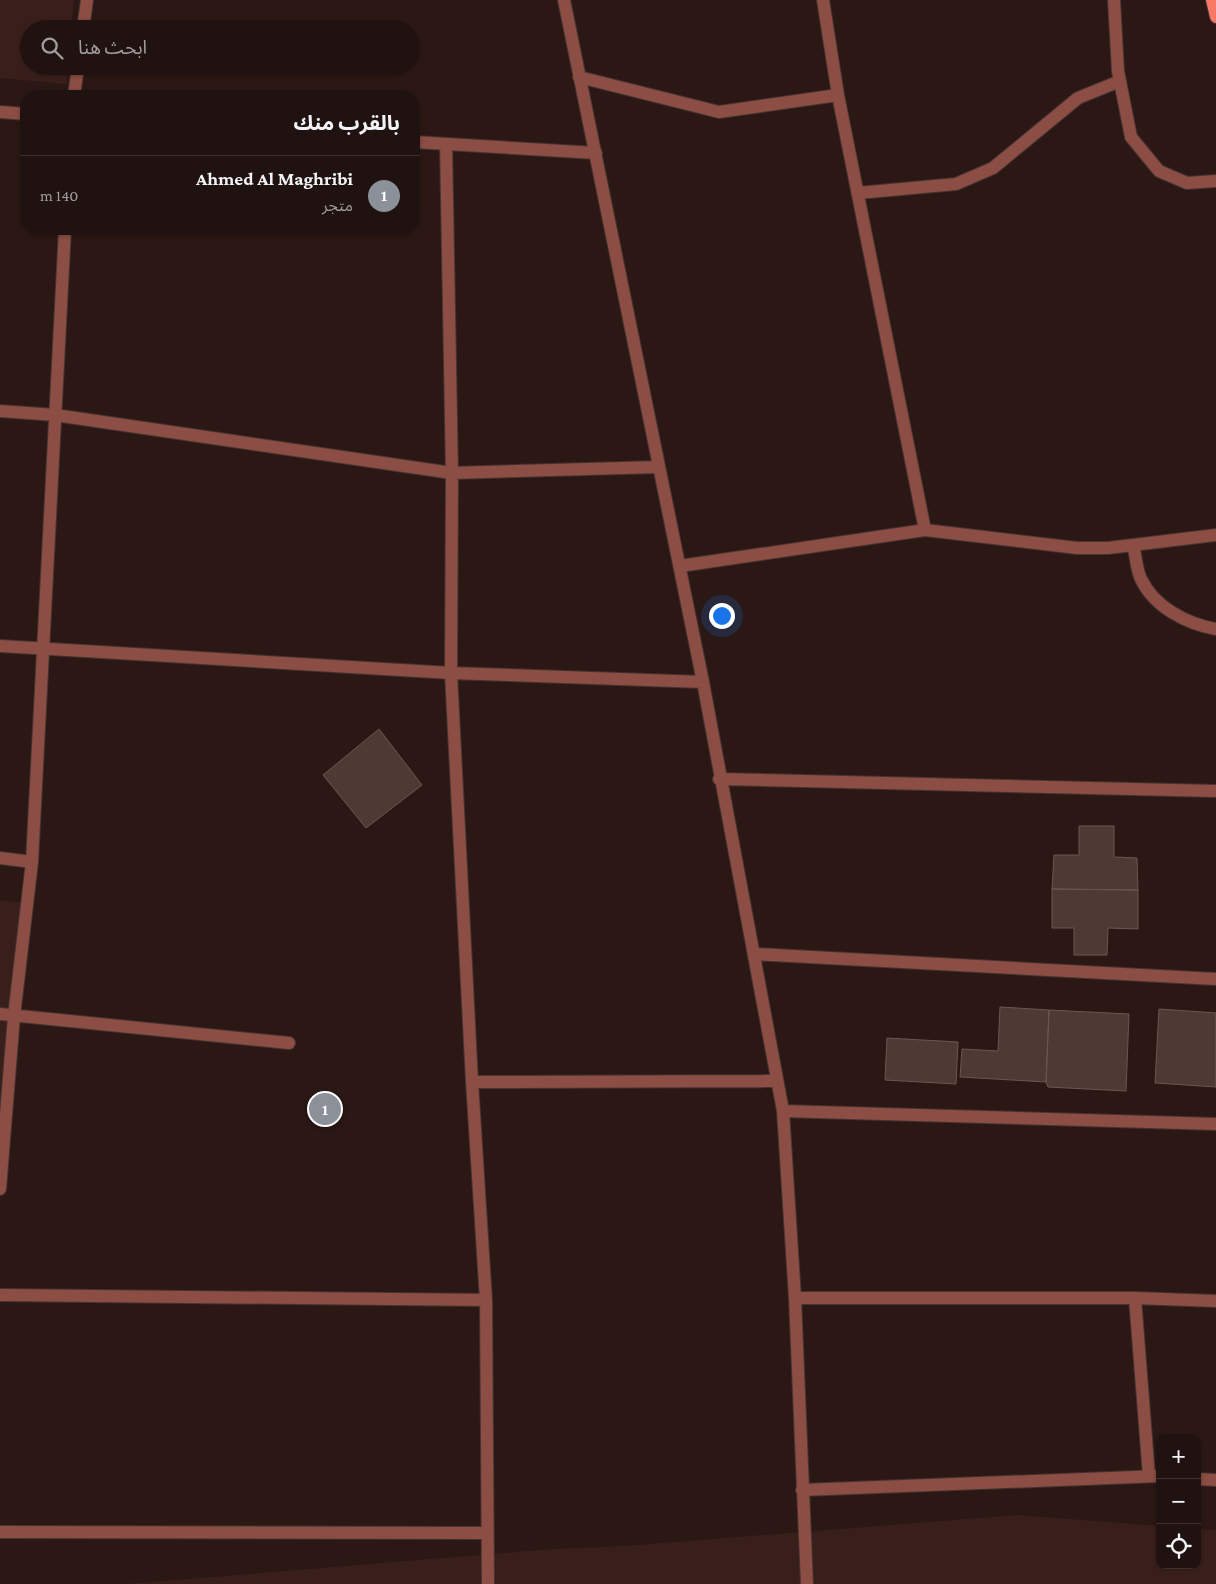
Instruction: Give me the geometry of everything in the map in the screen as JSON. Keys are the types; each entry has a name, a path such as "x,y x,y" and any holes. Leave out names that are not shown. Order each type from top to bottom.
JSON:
{"main road":[{"path":"1212,0 1216,17"}],"street":[{"path":"84,20 87,0"},
{"path":"564,0 703,682 783,1111 795,1298 807,1584"},
{"path":"822,0 838,95 925,530"},
{"path":"1114,0 1120,81 1131,137 1159,171 1187,183 1216,181"},
{"path":"75,90 77,75"},
{"path":"579,77 719,112 838,95"},
{"path":"858,193 956,184 994,168 1078,98 1120,81"},
{"path":"0,112 20,114"},
{"path":"420,142 596,153"},
{"path":"446,144 452,473 451,673 472,1082 486,1300 488,1584"},
{"path":"0,1189 14,1016 32,862 65,235"},
{"path":"0,411 55,415 452,473 658,467"},
{"path":"680,566 925,530 1077,548 1134,545 1216,535"},
{"path":"1134,545 1140,578 1156,602 1198,626 1216,629"},
{"path":"0,646 451,673 703,682"},
{"path":"720,779 1216,791"},
{"path":"0,858 32,862"},
{"path":"755,954 1216,979"},
{"path":"0,1014 289,1043"},
{"path":"472,1082 777,1080"},
{"path":"783,1111 1216,1124"},
{"path":"0,1295 486,1300"},
{"path":"795,1298 1135,1298 1216,1301"},
{"path":"802,1490 1154,1476 1135,1298"},
{"path":"1201,1479 1216,1480"},
{"path":"0,1532 487,1533"}],"shaded area":[{"path":"0,0 74,0 72,20 20,20 20,75 68,75 67,84 0,78"},
{"path":"0,900 27,903 0,1128"},
{"path":"1018,1515 1156,1526 1156,1569 1201,1569 1201,1529 1216,1530 1216,1584 127,1584 553,1549 624,1546"}],"building":[{"path":"379,729 422,785 366,828 323,775"},
{"path":"1079,826 1114,826 1114,857 1137,858 1138,890 1052,889 1054,855 1079,855"},
{"path":"1052,889 1138,890 1138,929 1108,928 1107,955 1074,955 1074,928 1052,928"},
{"path":"1000,1007 1049,1010 1046,1082 960,1077 962,1049 998,1051"},
{"path":"1159,1009 1216,1013 1216,1087 1155,1083"},
{"path":"1049,1010 1129,1014 1126,1091 1048,1087 1046,1082"},
{"path":"887,1038 958,1042 956,1084 885,1080"}],"place":[{"name":"Ahmed Al Maghribi","path":"325,1109"}]}
